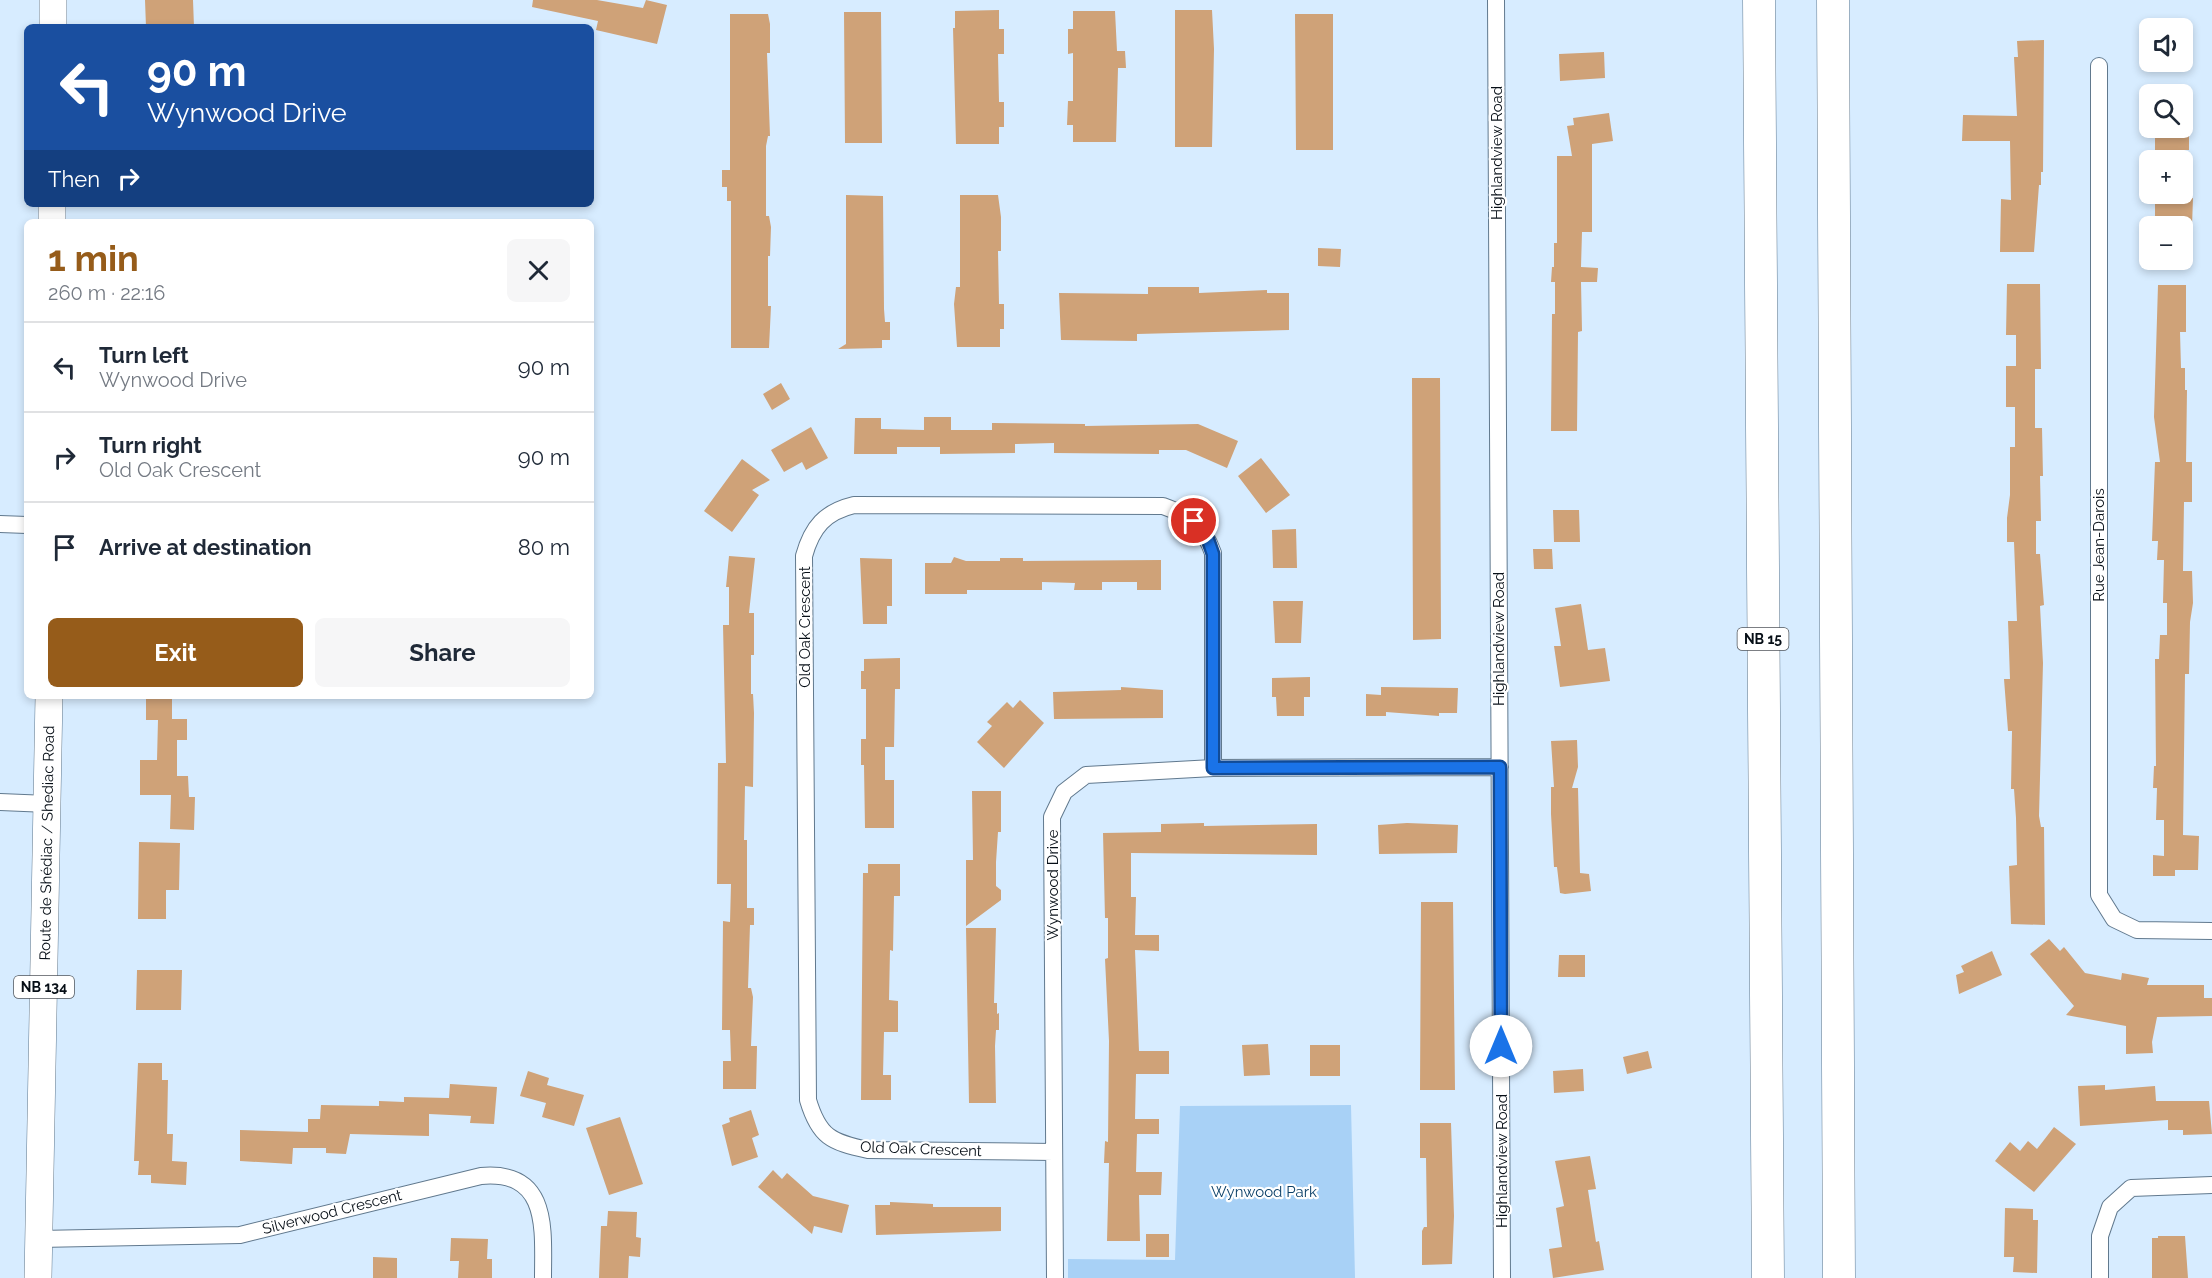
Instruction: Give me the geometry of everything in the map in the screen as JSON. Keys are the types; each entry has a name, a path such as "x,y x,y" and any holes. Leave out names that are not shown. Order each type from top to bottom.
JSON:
{"highway":[{"name":"NB 15","path":"1759,0 1767,1278"},
{"path":"1833,0 1839,1278"}],"main road":[{"path":"52,24 53,0"},
{"name":"Route de Shédiac / Shediac Road","path":"38,1278 49,699"}],"street":[{"name":"Highlandview Road","path":"1496,0 1502,1278"},
{"name":"Rue Jean-Darois","path":"2099,66 2099,895 2114,919 2137,930 2212,931"},
{"name":"Old Oak Crescent","path":"1054,1152 867,1150 844,1145 826,1137 814,1122 808,1100 804,556 809,536 821,520 837,509 855,505 1163,506 1182,513 1206,534 1213,554 1213,768"},
{"path":"0,524 24,525"},
{"name":"Wynwood Drive","path":"1055,1278 1052,817 1064,792 1086,775 1213,768 1500,767"},
{"path":"0,802 48,804"},
{"name":"Silverwood Crescent","path":"39,1239 240,1235 469,1179 497,1175 526,1189 538,1202 543,1226 543,1278"},
{"path":"2100,1278 2100,1236 2110,1207 2131,1188 2212,1185"}],"green space":[{"name":"Wynwood Park","path":"1351,1105 1355,1278 1068,1278 1068,1259 1175,1260 1180,1106"}],"building":[{"path":"145,0 193,0 194,24 146,24"},
{"path":"533,0 597,0 643,8 646,0 667,5 657,44 596,30 598,21 532,7"},
{"path":"999,10 999,29 1004,29 1004,54 998,54 999,102 1004,102 1004,127 999,127 999,144 956,144 953,28 955,28 955,11"},
{"path":"1175,10 1212,10 1214,49 1212,147 1175,147"},
{"path":"1073,11 1115,11 1117,51 1125,51 1126,68 1118,68 1116,142 1073,142 1073,125 1067,125 1068,101 1073,101 1073,53 1068,54 1068,29 1073,29"},
{"path":"844,12 881,12 882,143 845,143"},
{"path":"730,14 768,14 770,24 770,53 767,53 770,136 768,136 766,146 766,216 769,216 771,227 770,256 768,256 768,306 771,306 769,348 731,348 731,201 727,201 727,187 722,187 722,170 730,170"},
{"path":"1295,14 1333,14 1333,150 1296,150"},
{"path":"2044,40 2043,172 2041,172 2041,185 2039,185 2034,252 2000,252 2001,199 2011,200 2010,141 1962,141 1963,115 2017,116 2014,57 2018,57 2017,41"},
{"path":"1604,52 1605,78 1560,81 1559,54"},
{"path":"1609,113 1613,141 1592,144 1592,232 1582,232 1581,267 1598,268 1597,282 1581,282 1582,331 1578,332 1577,431 1551,431 1552,314 1555,314 1555,282 1551,282 1552,267 1554,267 1554,243 1557,243 1557,156 1572,156 1567,126 1574,125 1573,118"},
{"path":"2155,138 2189,138 2189,150 2155,150"},
{"path":"846,195 883,196 884,309 885,322 890,322 890,340 882,340 882,348 838,349 846,344"},
{"path":"960,195 998,195 1001,217 1001,251 998,251 999,304 1004,304 1004,329 1000,329 1000,347 957,347 954,304 956,287 960,287"},
{"path":"2155,204 2193,204 2192,216 2155,216"},
{"path":"1318,248 1341,249 1340,267 1318,266"},
{"path":"2007,284 2040,284 2041,369 2035,369 2035,428 2042,428 2043,476 2040,476 2041,521 2036,521 2036,554 2040,554 2044,605 2040,606 2043,663 2039,816 2041,827 2044,827 2045,925 2011,924 2009,866 2017,865 2016,818 2014,789 2011,789 2012,731 2008,731 2004,679 2010,679 2008,621 2017,621 2014,542 2007,542 2010,447 2015,447 2015,407 2006,407 2006,366 2016,366 2016,335 2006,335"},
{"path":"2158,285 2186,285 2186,332 2180,332 2181,368 2185,368 2185,390 2187,390 2186,462 2192,462 2192,502 2184,502 2183,571 2192,571 2193,603 2190,622 2189,674 2185,674 2183,835 2199,836 2198,870 2175,870 2175,876 2153,876 2153,855 2164,856 2164,820 2156,820 2157,788 2153,788 2154,766 2156,766 2155,659 2159,659 2160,635 2167,635 2167,603 2163,603 2164,560 2157,560 2158,541 2152,541 2155,462 2160,462 2154,417"},
{"path":"1148,287 1199,287 1199,293 1267,290 1267,293 1289,293 1289,330 1137,334 1137,341 1061,340 1059,293 1148,294"},
{"path":"1412,378 1440,378 1441,639 1413,640"},
{"path":"781,383 790,399 772,410 763,394"},
{"path":"924,417 951,417 951,430 992,430 992,423 1085,424 1085,426 1198,424 1238,441 1227,468 1186,450 1159,450 1159,454 1054,453 1054,443 1015,444 1015,453 940,454 940,447 897,447 897,454 854,454 855,418 881,418 881,429 924,430"},
{"path":"811,427 828,458 806,470 802,462 784,472 771,450"},
{"path":"1261,458 1290,495 1266,513 1238,476"},
{"path":"742,459 770,480 752,490 759,495 732,532 704,511"},
{"path":"1553,510 1579,510 1580,542 1554,542"},
{"path":"1296,529 1297,568 1273,568 1272,530"},
{"path":"1533,549 1552,549 1553,569 1534,569"},
{"path":"729,556 755,558 749,613 754,613 754,655 751,655 751,694 753,694 754,713 753,787 745,786 744,840 747,840 747,908 754,908 754,925 750,925 748,988 751,988 753,997 751,1046 757,1046 756,1089 723,1089 723,1061 731,1061 730,1030 722,1030 723,921 730,922 731,884 717,884 718,763 726,763 723,625 729,625 729,587 726,587"},
{"path":"954,557 966,561 1000,561 1000,558 1023,558 1023,561 1161,560 1161,590 1137,590 1137,582 1102,582 1102,590 1074,590 1075,583 1042,582 1042,590 967,590 967,594 925,594 925,563 951,563"},
{"path":"860,558 892,559 892,606 887,606 887,624 863,624"},
{"path":"1273,601 1303,601 1301,643 1275,643"},
{"path":"1581,604 1588,650 1605,648 1610,681 1560,687 1554,646 1561,646 1555,608"},
{"path":"900,658 900,689 895,689 894,747 885,747 885,780 894,780 894,828 865,828 864,765 861,765 861,739 866,739 866,689 861,689 861,671 864,671 864,659"},
{"path":"1310,677 1310,697 1304,697 1304,716 1277,716 1276,697 1272,697 1272,678"},
{"path":"1121,687 1163,690 1163,718 1054,719 1053,692 1121,690"},
{"path":"1381,687 1458,688 1457,713 1439,713 1439,716 1386,712 1386,716 1366,716 1366,694 1381,695"},
{"path":"146,699 172,699 172,719 187,719 187,740 177,740 177,776 188,776 189,797 195,797 194,830 170,829 171,795 140,795 140,760 157,760 158,720 146,720"},
{"path":"1020,700 1044,723 1004,768 977,742 992,726 987,722 1007,702 1013,708"},
{"path":"1577,740 1578,767 1572,788 1578,788 1580,873 1589,874 1591,891 1565,894 1560,893 1557,867 1554,867 1551,787 1554,787 1551,741"},
{"path":"972,791 1001,791 1001,832 998,832 996,886 1001,890 1001,900 966,926 966,860 973,860"},
{"path":"1204,823 1204,826 1317,824 1317,855 1131,853 1131,897 1136,897 1135,935 1159,935 1159,951 1135,950 1139,1051 1169,1051 1169,1074 1136,1074 1135,1119 1159,1119 1159,1134 1137,1134 1136,1172 1162,1172 1161,1195 1139,1195 1140,1241 1107,1241 1109,1163 1104,1163 1105,1141 1108,1142 1109,1041 1105,959 1108,958 1108,918 1105,918 1103,833 1161,832 1161,824"},
{"path":"1407,823 1458,825 1457,853 1379,854 1378,825"},
{"path":"139,842 180,843 179,890 166,890 166,919 138,919"},
{"path":"868,864 900,864 900,896 894,896 889,1000 898,1001 898,1032 884,1032 883,1075 891,1075 891,1100 861,1100 863,873 868,873"},
{"path":"1421,902 1453,902 1455,1090 1420,1090"},
{"path":"966,928 996,928 994,1003 997,1003 997,1014 999,1013 999,1030 996,1030 995,1046 996,1103 969,1103"},
{"path":"2049,939 2060,951 2064,947 2085,973 2121,980 2122,973 2149,978 2147,985 2204,985 2204,998 2212,998 2212,1016 2157,1017 2152,1042 2153,1053 2126,1054 2126,1026 2066,1015 2074,1006 2030,954"},
{"path":"1992,951 2002,975 1959,994 1956,975 1964,972 1961,966"},
{"path":"1559,955 1585,955 1585,977 1558,977"},
{"path":"137,970 182,970 181,1010 136,1010"},
{"path":"1268,1044 1270,1075 1244,1076 1242,1045"},
{"path":"1310,1045 1340,1045 1340,1076 1310,1076"},
{"path":"1648,1051 1652,1068 1627,1074 1623,1057"},
{"path":"138,1063 162,1063 162,1080 168,1080 167,1134 173,1134 172,1161 187,1162 186,1185 151,1183 151,1175 138,1175 139,1161 134,1161"},
{"path":"1583,1069 1584,1091 1554,1093 1553,1071"},
{"path":"528,1071 549,1078 547,1085 584,1095 574,1126 542,1117 546,1103 520,1096"},
{"path":"450,1084 497,1087 494,1124 470,1123 471,1116 429,1114 429,1136 350,1134 346,1154 326,1153 326,1148 293,1148 292,1164 240,1161 240,1130 308,1132 308,1119 320,1119 321,1105 379,1106 379,1101 404,1102 404,1097 449,1098"},
{"path":"2105,1085 2105,1090 2155,1086 2156,1101 2209,1101 2212,1134 2183,1135 2183,1130 2168,1130 2168,1120 2080,1126 2078,1086"},
{"path":"751,1110 759,1135 752,1138 758,1157 732,1166 722,1125 730,1122 729,1118"},
{"path":"620,1117 643,1184 609,1195 586,1128"},
{"path":"1420,1123 1451,1123 1454,1216 1452,1264 1422,1265 1422,1231 1424,1227 1427,1227 1426,1158 1420,1158"},
{"path":"2054,1127 2076,1144 2034,1192 1995,1161 2010,1142 2020,1151 2028,1141 2037,1149"},
{"path":"1590,1156 1596,1189 1588,1190 1596,1242 1599,1241 1604,1270 1553,1278 1549,1249 1562,1247 1556,1208 1564,1206 1555,1161"},
{"path":"773,1170 782,1179 787,1173 813,1196 849,1205 842,1233 814,1226 812,1234 758,1187"},
{"path":"890,1202 933,1204 933,1207 1001,1207 1001,1231 876,1235 875,1205 890,1205"},
{"path":"2005,1208 2033,1209 2033,1220 2038,1220 2037,1273 2013,1272 2014,1257 2004,1257"},
{"path":"608,1211 637,1212 636,1237 641,1238 640,1257 629,1256 628,1278 599,1278 601,1226 607,1226"},
{"path":"1146,1234 1169,1234 1169,1257 1146,1257"},
{"path":"2158,1236 2185,1236 2188,1278 2152,1278 2152,1238 2158,1238"},
{"path":"451,1238 488,1239 487,1259 492,1259 492,1278 458,1278 459,1261 450,1261"},
{"path":"373,1257 397,1258 397,1278 373,1278"}],"route":[{"path":"1194,521 1206,534 1213,554 1213,768 1500,767 1501,1046"}]}
